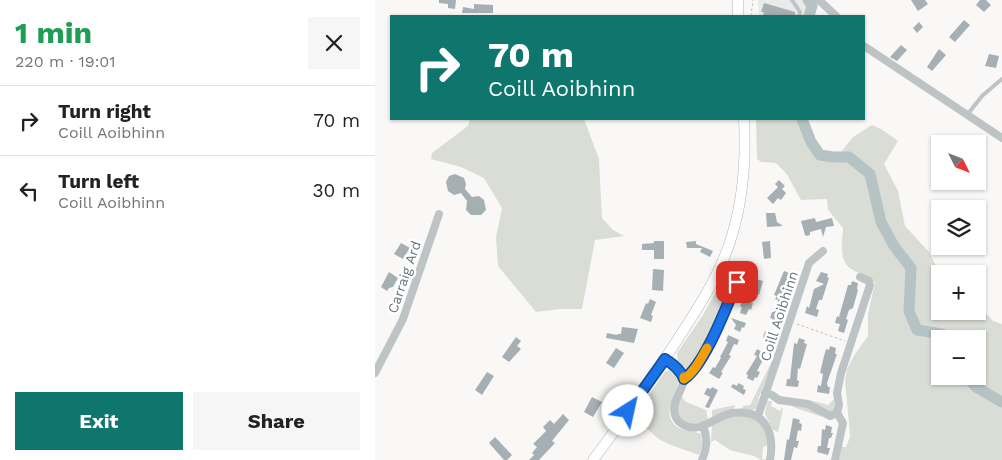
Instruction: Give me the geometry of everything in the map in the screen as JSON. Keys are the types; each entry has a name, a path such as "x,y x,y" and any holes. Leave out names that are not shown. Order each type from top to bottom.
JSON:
{"main road":[{"path":"738,0 738,15"},
{"path":"593,460 665,359 715,279 733,233 743,187 744,120"}],"street":[{"path":"819,0 834,15"},
{"path":"865,47 1002,138"},
{"name":"Carraig Ard","path":"375,374 403,319 439,214"},
{"name":"Coill Aoibhinn","path":"758,416 809,263 823,251"},
{"path":"835,460 843,423 837,413 839,405 837,393 841,373 870,285 869,281 860,277"},
{"path":"684,379 694,369 704,352 737,282"},
{"path":"665,359 683,374 684,379 684,383 675,401 674,414 677,420 685,426 691,427 703,426 732,413 758,416 765,423 771,439 770,460"},
{"path":"765,393 779,400 793,400 808,404 830,416 837,413"},
{"path":"702,460 707,442 707,434 703,426"}],"lane":[{"path":"792,0 800,12 799,15"},
{"path":"967,115 982,96 1002,78"}],"path":[{"path":"751,15 753,0"},
{"path":"789,322 851,342"}],"shaded area":[{"path":"758,0 802,0 807,8 806,15 759,15"},
{"path":"470,120 584,120 599,159 602,218 613,230 624,236 595,240 582,309 536,312 498,266 496,237 502,208 484,178 461,167 431,159 432,153 468,126"},
{"path":"756,120 802,120 806,131 819,154 837,157 853,137 872,125 898,141 884,164 898,191 905,226 929,252 936,265 931,265 931,320 986,320 986,314 993,321 1002,324 1002,460 839,460 842,447 846,447 850,437 845,381 847,369 868,336 868,314 875,282 853,270 845,262 842,251 843,228 828,210 827,199 801,200 786,173 776,163 761,162 757,159"},
{"path":"739,267 705,343 692,366 685,369 678,361 677,353 703,315 728,269"},
{"path":"776,353 759,397 757,408 742,410 743,406 750,405"},
{"path":"669,370 679,378 671,405 670,418 681,429 701,434 702,446 699,455 660,440 633,417 665,372"},
{"path":"681,396 686,402 706,410 708,419 695,424 686,423 682,420 679,417 678,410"},
{"path":"834,399 835,408 832,412 827,412 809,400 828,405"},
{"path":"767,401 772,401 771,406 780,411 782,407 783,409 778,432 773,430 765,414"},
{"path":"794,404 812,408 822,417 793,407"},
{"path":"735,405 734,410 712,417 712,410"},
{"path":"730,417 752,418 763,427 769,445 763,447 762,459 767,460 761,460 754,456 730,450 715,440 711,442 712,425"}],"building":[{"path":"439,0 456,0 455,9 448,8 448,4 439,3"},
{"path":"911,0 925,0 928,4 918,11"},
{"path":"980,0 986,0 991,5 984,12 976,5"},
{"path":"764,3 795,12 795,15 763,15 764,12 761,12"},
{"path":"474,4 493,5 493,13 462,13 463,7 474,9"},
{"path":"964,20 970,25 955,42 949,37"},
{"path":"919,22 923,27 917,33 913,28"},
{"path":"901,45 907,50 897,61 890,57"},
{"path":"939,49 946,55 932,71 927,67"},
{"path":"989,54 999,56 996,68 985,66"},
{"path":"455,174 464,178 465,189 472,197 479,196 484,200 486,210 481,215 471,215 466,210 467,201 461,193 454,195 448,191 446,182 449,176"},
{"path":"779,180 785,186 782,189 786,193 781,200 778,198 773,204 767,198 778,187 775,184"},
{"path":"766,213 775,213 777,222 783,226 767,227"},
{"path":"815,218 816,222 832,218 834,226 826,227 823,237 821,229 810,232 810,235 805,235 801,221"},
{"path":"654,241 664,241 664,259 654,259 654,250 642,250 642,244 654,243"},
{"path":"696,241 696,244 713,251 710,257 700,252 702,248 687,248 686,242"},
{"path":"770,241 771,258 764,259 762,242"},
{"path":"401,243 410,248 403,259 394,254"},
{"path":"653,269 664,270 663,291 652,290"},
{"path":"784,271 795,275 793,280 791,279 785,295 789,297 781,314 783,318 780,319 777,325 771,323 772,318 770,318 778,300 775,299 777,296 774,295"},
{"path":"389,272 398,278 393,287 387,291 381,287"},
{"path":"821,272 828,274 827,277 829,278 822,300 819,300 816,309 819,310 817,317 805,313 807,306 809,308 814,289 824,284 816,281"},
{"path":"753,278 763,281 759,295 750,292 753,284 749,280"},
{"path":"852,281 858,283 858,290 853,308 849,310 846,319 848,320 844,333 838,331 840,324 835,323 837,316 839,317 848,285 851,285"},
{"path":"745,297 752,299 751,303 753,303 751,310 749,309 746,315 740,313 742,300 744,301"},
{"path":"650,299 656,302 651,315 653,316 651,322 640,318 646,303 648,304"},
{"path":"731,318 746,323 740,332 734,329 736,325"},
{"path":"622,327 638,329 634,343 606,338 607,333 621,334"},
{"path":"765,331 776,335 774,341 772,340 770,344 764,341"},
{"path":"728,335 739,340 737,345 734,344 729,355 731,356 719,379 709,373 713,367 715,368 721,358 728,342 726,341"},
{"path":"516,337 521,341 517,346 521,349 509,362 502,357"},
{"path":"799,338 805,340 804,343 807,344 800,369 798,368 798,387 786,386 787,379 790,379 794,343 797,344"},
{"path":"830,346 836,348 835,354 837,354 827,383 828,387 830,387 829,394 817,392 818,385 821,386 823,374 820,373 824,356 826,349 829,350"},
{"path":"616,348 624,353 614,368 606,363"},
{"path":"757,349 766,354 757,371 760,372 753,381 747,378 748,375 746,374 757,356 754,355"},
{"path":"487,372 494,376 482,395 475,390"},
{"path":"738,383 744,386 743,389 746,390 744,395 731,387 733,384 737,386"},
{"path":"712,387 718,390 709,408 705,407 710,397 704,394 707,388 711,389"},
{"path":"592,397 602,402 593,417 584,412"},
{"path":"563,414 569,420 552,441 555,443 539,460 529,460 534,455 532,453 537,447 533,444 546,431 543,427 550,420 554,424"},
{"path":"793,418 800,420 799,423 802,424 801,431 798,430 796,441 799,441 797,448 794,447 791,460 784,460 787,439 789,440"},
{"path":"826,425 832,427 831,433 833,433 831,438 829,438 827,448 830,448 828,455 817,452 818,446 821,446 822,429 825,430"},
{"path":"495,437 512,455 507,460 504,460 489,443"}],"waterway":[{"path":"808,0 812,6 809,15"},
{"path":"802,120 811,142 820,155 849,157 870,174 881,222 894,246 911,268 909,311 917,330 931,332"},
{"path":"974,385 1002,402"}],"slow traffic":[{"path":"684,377 684,379 694,369 707,348"}],"route":[{"path":"628,411 665,359 683,374 684,379 694,369 719,322 737,282"}]}
